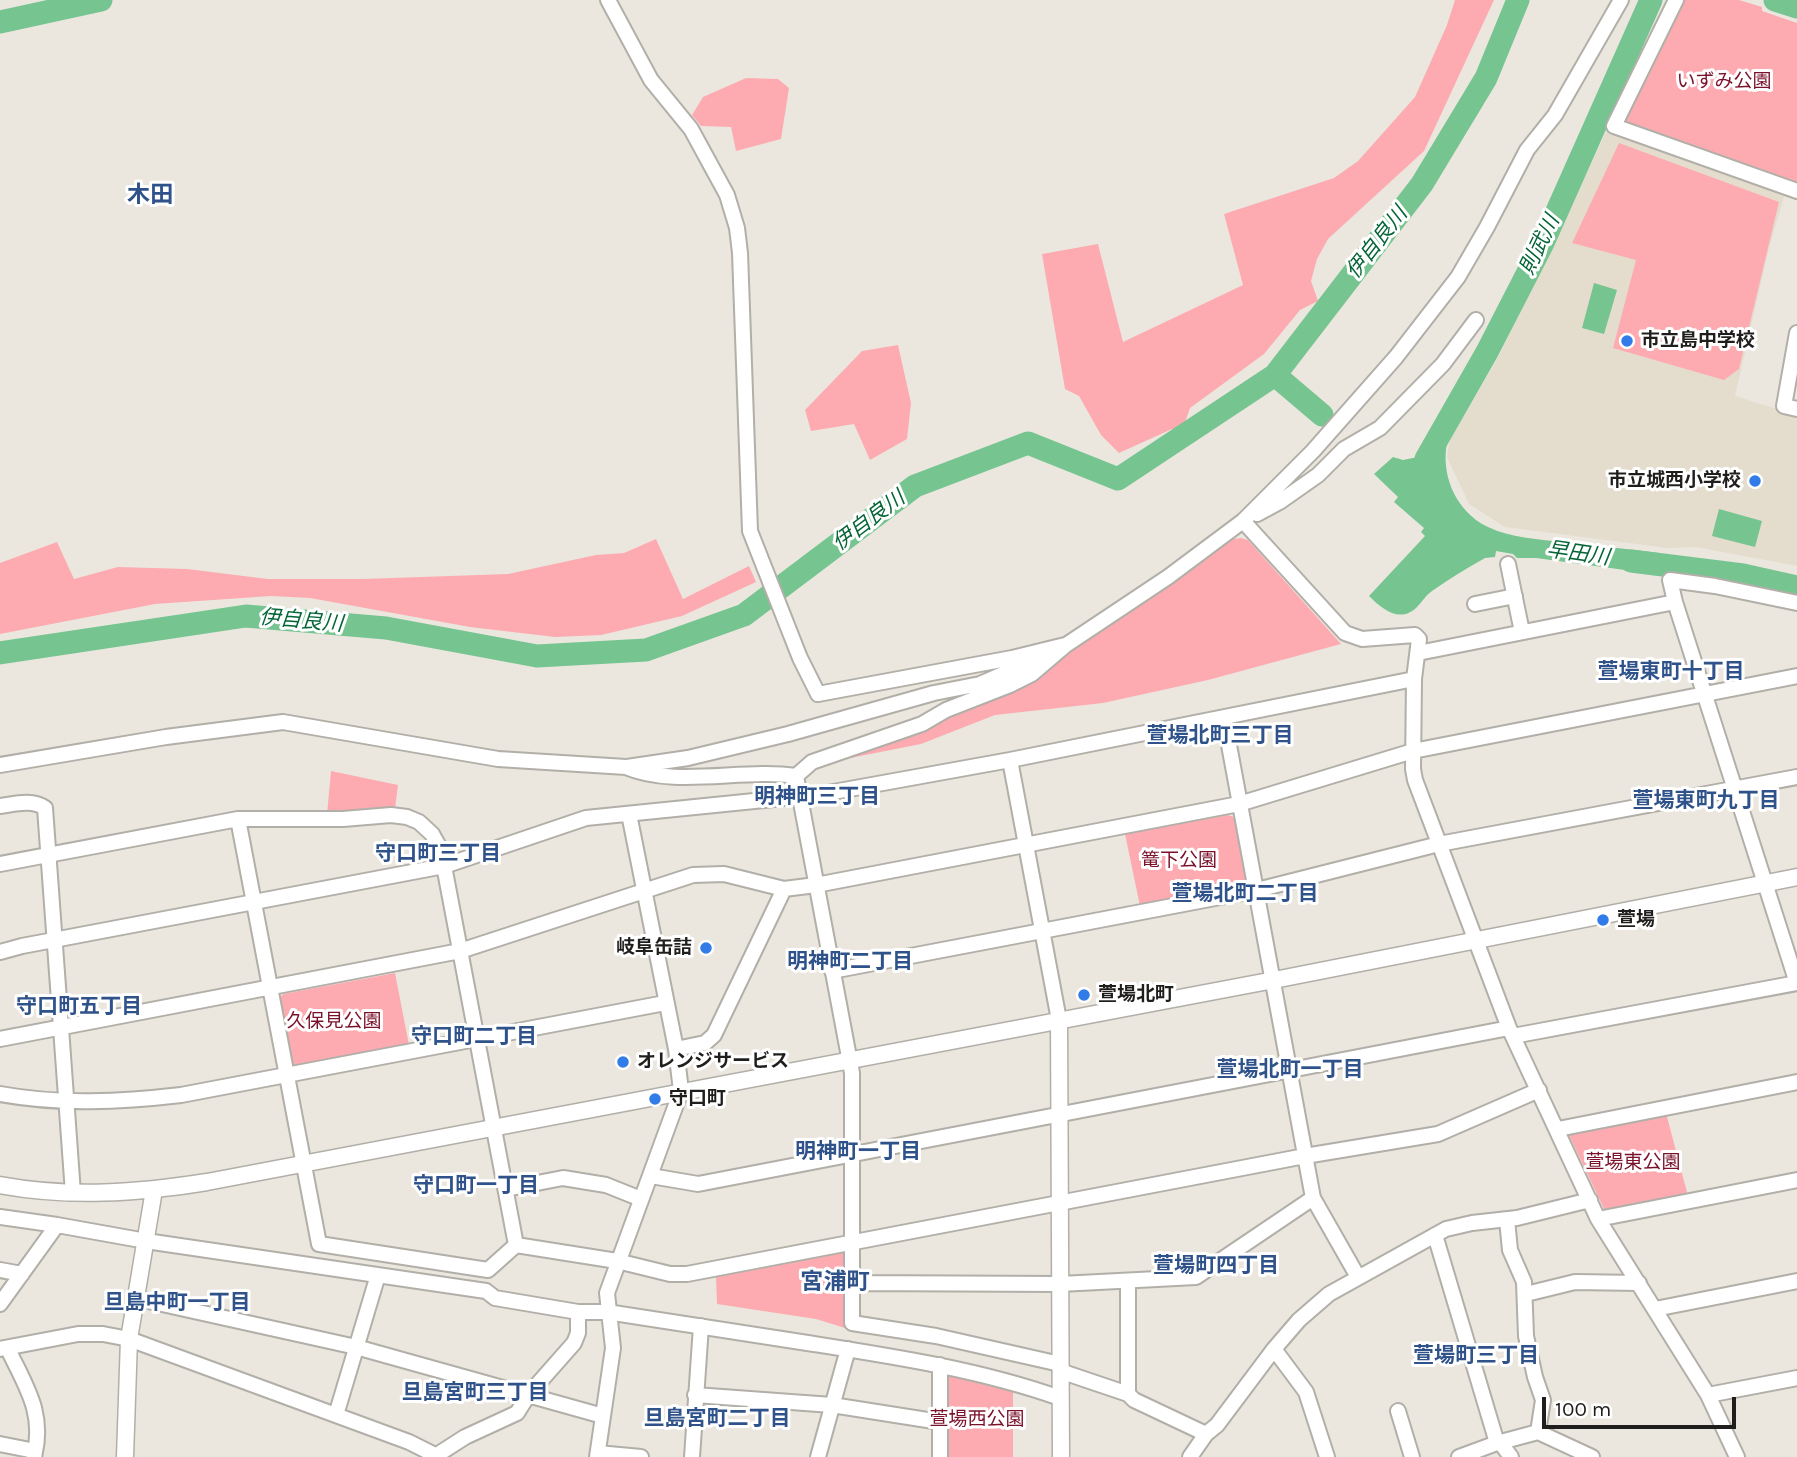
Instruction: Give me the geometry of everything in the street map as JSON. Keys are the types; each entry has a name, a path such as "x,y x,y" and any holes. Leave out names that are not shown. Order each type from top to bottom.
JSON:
{"street":[{"path":"608,0 651,80 691,129 708,158 727,195 737,228 741,265 750,531 800,658 818,694 1012,658 1066,645"},
{"path":"796,776 811,762 922,724 946,710 1032,674 1066,645 1168,577 1242,521 1313,451 1396,357 1458,277 1488,227 1527,150 1555,115 1621,0"},
{"path":"1676,0 1614,126 1797,191"},
{"path":"1242,521 1281,501 1318,475 1345,449 1380,428 1443,364 1476,320"},
{"path":"1797,333 1784,406 1797,409"},
{"path":"1242,521 1345,633 1362,639 1415,635 1419,639 1414,679 1415,780 1475,940 1511,1032 1598,1219 1708,1395 1737,1457"},
{"path":"1508,564 1522,632"},
{"path":"651,1175 698,1184 1288,1070 1797,983 1675,603 1670,580 1715,586 1797,603"},
{"path":"1475,604 1515,596"},
{"path":"1418,653 1675,603"},
{"path":"0,765 166,737 283,722 498,759 626,767 688,758 788,734 980,684 1017,668 1049,660"},
{"path":"0,1040 460,951 693,875 724,874 784,889 816,885 1239,804 1413,751 1797,676"},
{"path":"0,952 444,866 586,818 800,798 1010,760 1414,679"},
{"path":"1224,718 1313,1198 1358,1277"},
{"path":"1010,760 1059,1020 1061,1457"},
{"path":"626,767 642,774 725,777 779,773 796,776"},
{"path":"796,776 850,1059 852,1323 936,1336 1060,1367 1128,1394 1133,1400 1206,1434"},
{"path":"832,971 1257,890 1439,844 1797,777"},
{"path":"0,806 24,802 42,804 45,808 73,1193"},
{"path":"629,814 676,1049 681,1091 607,1293 613,1348 597,1455 641,1457"},
{"path":"0,864 238,819 343,820 391,815 419,822 432,834 441,850 516,1245"},
{"path":"238,819 319,1244 488,1270 516,1245"},
{"path":"0,1185 73,1193 154,1190 1274,980 1797,877"},
{"path":"676,1049 705,1043 714,1035 784,889"},
{"path":"0,1094 66,1101 139,1100 181,1095 665,1003"},
{"path":"1558,1129 1797,1082"},
{"path":"516,1245 617,1261 678,1275 1306,1156 1438,1134 1539,1090"},
{"path":"506,1189 563,1178 606,1185 641,1199"},
{"path":"1598,1219 1797,1180"},
{"path":"125,1457 129,1339 154,1190"},
{"path":"852,1283 1060,1284 1196,1277 1313,1198"},
{"path":"1190,1457 1274,1349 1300,1320 1329,1294 1446,1229 1472,1223 1507,1220 1590,1200"},
{"path":"0,1217 486,1291 495,1298 578,1312 607,1312 848,1349 940,1366 1028,1387 1060,1398"},
{"path":"1507,1220 1510,1250 1524,1282 1526,1336 1543,1400 1538,1432"},
{"path":"0,1304 57,1225"},
{"path":"1435,1235 1499,1442 1511,1457"},
{"path":"0,1270 22,1274"},
{"path":"336,1415 377,1275"},
{"path":"1128,1280 1128,1394"},
{"path":"1655,1309 1797,1281"},
{"path":"1526,1294 1575,1282 1639,1283"},
{"path":"135,1298 356,1347 603,1416"},
{"path":"0,1444 34,1454 38,1433 35,1406 4,1349 78,1334 103,1334 129,1339 336,1415 431,1455 517,1412 529,1394 574,1343 578,1333 578,1312"},
{"path":"692,1457 701,1326"},
{"path":"818,1457 848,1349"},
{"path":"1274,1349 1306,1392 1327,1457"},
{"path":"940,1366 940,1457"},
{"path":"1708,1395 1797,1378"},
{"path":"695,1395 832,1405 940,1422"},
{"path":"1398,1411 1412,1457"},
{"path":"1459,1457 1499,1442 1538,1432 1588,1456"}],"shaded area":[{"name":"市立島中学校","path":"1608,128 1785,194 1769,248 1735,396 1797,415 1797,566 1696,547 1668,548 1505,527 1469,504 1447,457 1450,440 1499,356"}],"green space":[{"path":"1455,0 1494,0 1424,151 1328,239 1317,259 1311,281 1318,301 1300,310 1264,354 1190,408 1182,431 1172,429 1119,453 1101,435 1079,396 1065,389 1042,254 1098,244 1123,342 1243,285 1224,214 1334,178 1358,161 1415,97 1447,25"},
{"name":"いずみ公園","path":"1681,0 1739,0 1797,23 1797,186 1625,125 1623,119"},
{"path":"746,78 778,79 789,88 781,139 736,151 731,127 701,126 692,115 703,97"},
{"path":"1619,143 1779,202 1739,369 1724,380 1613,348 1636,260 1572,243"},
{"path":"898,345 911,403 907,439 870,460 854,424 811,431 805,410 862,351"},
{"path":"656,539 683,599 749,566 756,582 682,616 601,635 555,637 470,627 310,598 271,596 155,604 0,634 0,563 57,542 74,579 118,567 187,569 268,579 363,579 508,574 596,555 624,553"},
{"path":"1233,539 1248,540 1341,644 1208,680 1103,703 995,715 921,744 845,759 1035,680 1089,637"},
{"path":"331,771 398,785 395,809 327,814"},
{"name":"篭下公園","path":"1228,815 1234,817 1245,887 1140,906 1125,834"},
{"name":"久保見公園","path":"395,973 409,1045 296,1066 291,1063 279,999 283,994"},
{"name":"萱場東公園","path":"1666,1113 1688,1196 1605,1211 1568,1133"},
{"path":"842,1253 845,1256 845,1328 816,1319 717,1304 716,1277"},
{"name":"萱場西公園","path":"942,1371 1013,1390 1013,1457 940,1457"}],"water":[{"path":"1594,283 1617,290 1604,334 1582,328"},
{"path":"1435,430 1449,435 1446,462 1452,488 1466,511 1476,520 1497,531 1524,538 1659,553 1662,575 1536,558 1517,558 1513,554 1496,551 1495,557 1485,558 1432,591 1411,612 1398,614 1385,610 1369,596 1425,536 1421,532 1424,528 1394,502 1398,497 1374,474 1393,457 1403,460 1418,457"},
{"path":"1719,509 1762,521 1755,547 1712,536"}],"waterway":[{"path":"0,22 101,0"},
{"name":"伊自良川","path":"0,653 246,616 386,628 537,656 646,650 744,615 915,486 1028,443 1118,479 1275,375 1422,184 1486,78 1518,0"},
{"name":"則武川","path":"1426,459 1487,352 1542,245 1651,0"},
{"name":"則武川","path":"1775,0 1797,7"},
{"name":"早田川","path":"1275,375 1322,415"},
{"name":"早田川","path":"1631,561 1743,575 1797,587"}],"place":[{"name":"市立島中学校","path":"1627,341"},
{"name":"市立城西小学校","path":"1755,481"},
{"name":"萱場","path":"1603,920"},
{"name":"岐阜缶詰","path":"706,948"},
{"name":"萱場北町","path":"1084,995"},
{"name":"オレンジサービス","path":"623,1062"},
{"name":"守口町","path":"655,1099"}],"district":[{"name":"木田","path":"150,195"},
{"name":"萱場東町十丁目","path":"1671,672"},
{"name":"萱場北町三丁目","path":"1220,736"},
{"name":"明神町三丁目","path":"817,797"},
{"name":"萱場東町九丁目","path":"1706,801"},
{"name":"守口町三丁目","path":"438,854"},
{"name":"萱場北町二丁目","path":"1245,894"},
{"name":"明神町二丁目","path":"850,962"},
{"name":"守口町五丁目","path":"79,1007"},
{"name":"守口町二丁目","path":"474,1037"},
{"name":"萱場北町一丁目","path":"1290,1070"},
{"name":"明神町一丁目","path":"858,1152"},
{"name":"守口町一丁目","path":"476,1186"},
{"name":"萱場町四丁目","path":"1216,1266"},
{"name":"宮浦町","path":"835,1282"},
{"name":"旦島中町一丁目","path":"177,1303"},
{"name":"萱場町三丁目","path":"1476,1356"},
{"name":"旦島宮町三丁目","path":"475,1393"},
{"name":"旦島宮町二丁目","path":"717,1419"}]}
